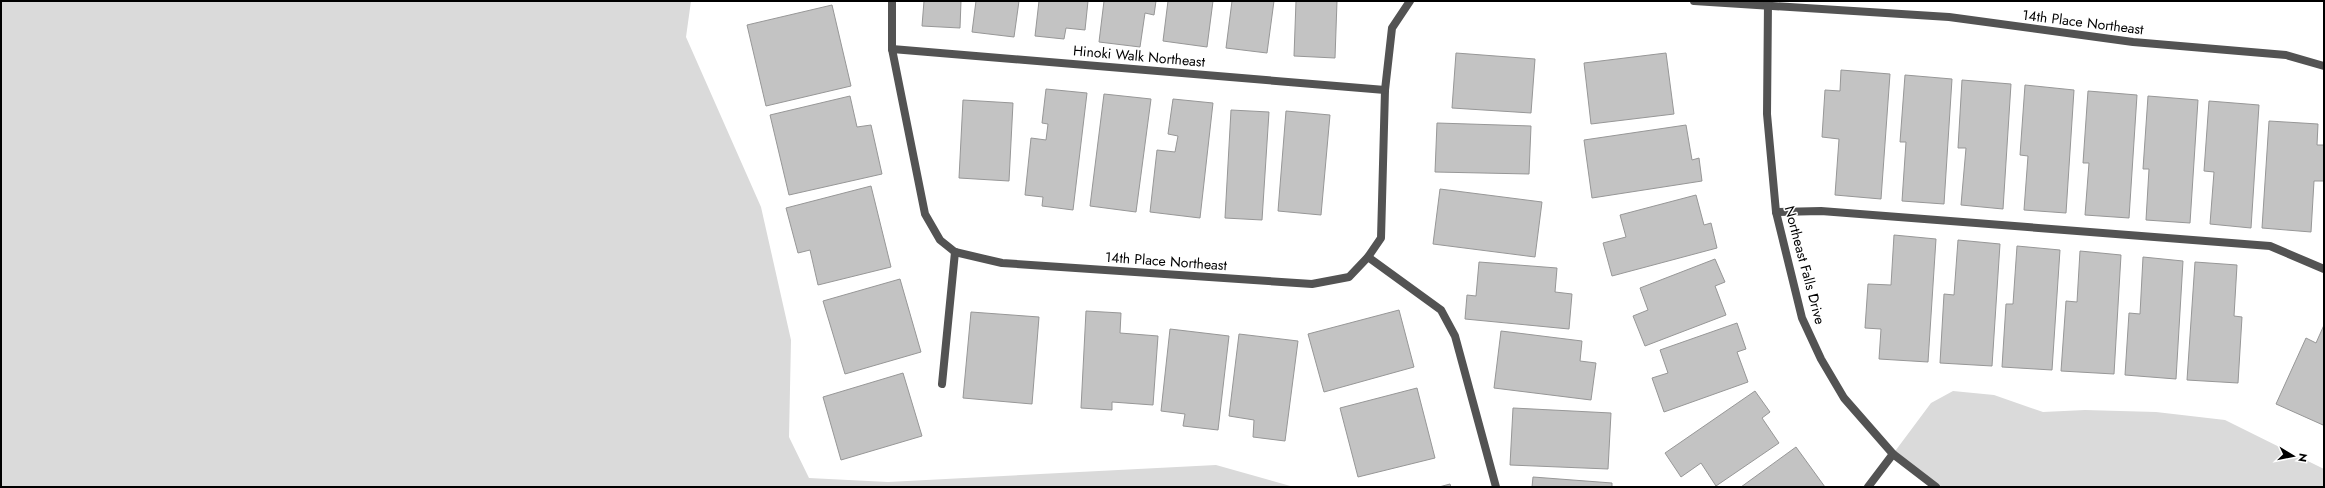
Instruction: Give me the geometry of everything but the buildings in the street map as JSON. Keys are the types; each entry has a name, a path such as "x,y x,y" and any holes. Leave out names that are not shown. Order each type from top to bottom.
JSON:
{"street":[{"name":"14th Place Northeast","path":"892,1 892,49 925,214 940,240 955,252 1002,263 1312,284 1348,276 1368,257 1381,238 1385,90 1392,28 1410,1"},
{"name":"14th Place Northeast","path":"1694,1 1768,4 1949,17 2133,42 2286,55 2324,66"},
{"name":"Northeast Falls Drive","path":"1768,4 1766,114 1776,212 1802,318 1821,359 1844,398 1893,454 1936,487"},
{"name":"Hinoki Walk Northeast","path":"892,49 1385,90"},
{"path":"1776,212 1821,211 2270,246 2324,269"},
{"path":"942,384 955,252"},
{"path":"1368,257 1441,310 1455,336 1496,487"},
{"path":"1868,487 1893,454"}],"shaded area":[{"path":"1,1 691,1 686,37 761,207 791,340 789,437 809,478 888,482 1216,465 1294,487 1,487"},
{"path":"1953,391 1994,395 2043,412 2085,410 2156,412 2225,420 2324,469 2324,487 1936,487 1893,454 1931,403"}]}
